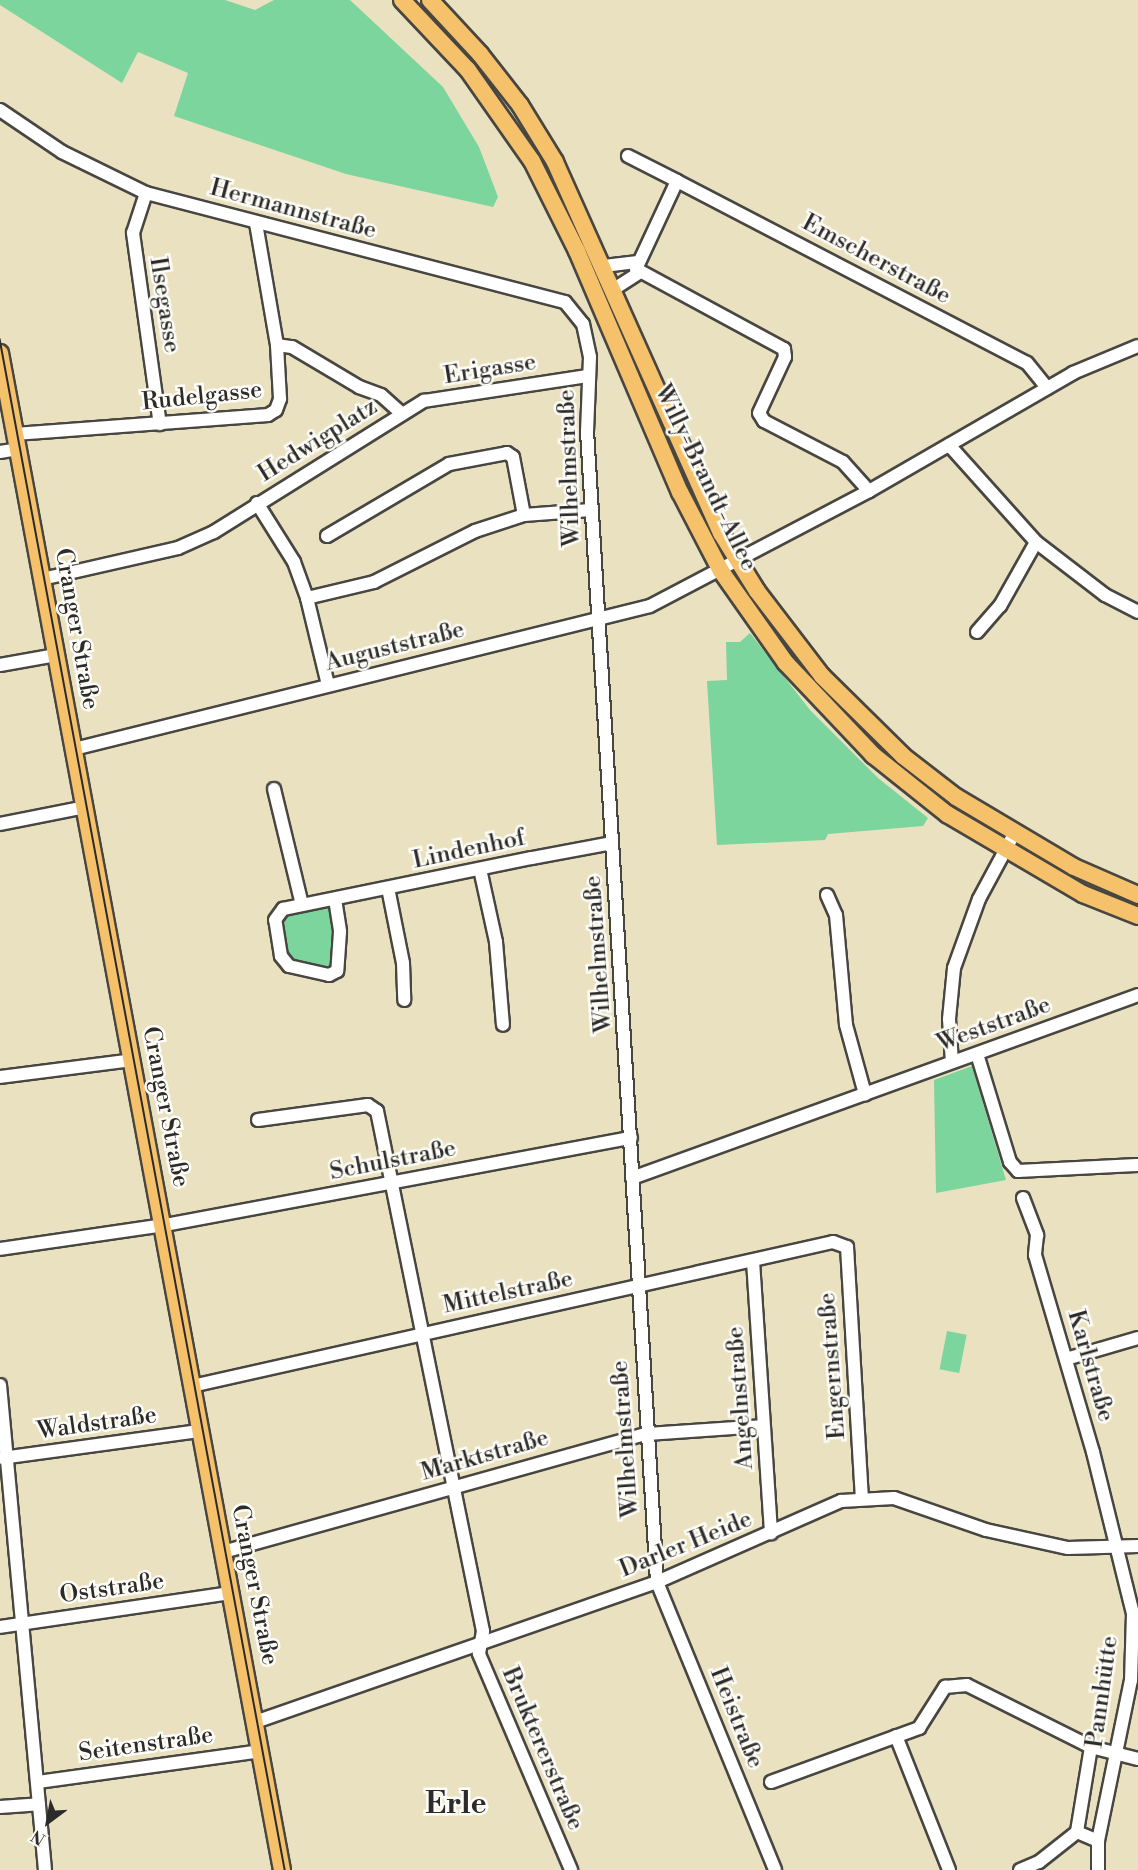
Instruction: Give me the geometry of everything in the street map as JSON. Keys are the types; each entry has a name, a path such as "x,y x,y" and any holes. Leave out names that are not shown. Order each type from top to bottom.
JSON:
{"main road":[{"name":"Willy-Brandt-Allee","path":"402,0 468,69 532,161 577,251 666,462 722,571 786,663 834,717 910,785 1004,850 1083,894 1138,916"},
{"name":"Willy-Brandt-Allee","path":"430,0 480,54 520,105 555,162 604,266 703,495 738,561 822,676 860,715 956,797 1014,834 1074,867 1138,895"},
{"name":"Cranger Straße","path":"0,353 282,1870"}],"street":[{"name":"Hermannstraße","path":"0,110 62,152 146,193 565,302 583,324"},
{"name":"Emscherstraße","path":"628,156 1027,363 1047,388"},
{"path":"614,289 638,268 677,181"},
{"name":"Ilsegasse","path":"146,193 133,233 160,424"},
{"name":"Rudelgasse","path":"0,452 17,442 160,424 268,416 276,410 280,399 277,345 256,223"},
{"path":"604,266 638,268 784,349 785,357 759,413 764,421 843,462 869,491"},
{"name":"Wilhelmstraße","path":"583,324 590,357 588,376 591,510 631,1138 646,1434 657,1582"},
{"name":"Hedwigplatz","path":"42,579 178,548 214,532 401,413 381,395 359,387 292,347 277,345"},
{"path":"722,571 869,491 1047,388 1097,361 1138,346"},
{"name":"Erigasse","path":"401,413 424,401 588,376"},
{"path":"949,445 1036,542 1105,595 1138,612"},
{"path":"327,536 449,464 507,453 513,457 524,515"},
{"path":"257,503 294,562 307,598 328,686"},
{"path":"307,598 374,582 475,531 524,515 591,510"},
{"path":"977,632 1000,606 1036,542"},
{"name":"Auguststraße","path":"74,749 599,616 650,606 722,571"},
{"path":"0,665 57,656"},
{"path":"274,789 302,905"},
{"path":"0,824 85,807"},
{"path":"952,1062 948,1019 954,969 979,899 1014,834"},
{"name":"Lindenhof","path":"335,899 340,961 337,970 329,975 289,966 281,956 274,920 283,909 612,843"},
{"path":"480,869 496,942 503,1025"},
{"path":"388,888 402,963 404,1000"},
{"path":"826,895 836,915 846,1025 865,1094"},
{"name":"Weststraße","path":"632,1178 1138,995"},
{"path":"977,1054 1010,1162 1018,1171 1138,1165"},
{"path":"0,1077 132,1060"},
{"name":"Bruktererstraße","path":"258,1120 368,1105 377,1111 420,1334 483,1631 479,1654 492,1692 571,1870"},
{"name":"Schulstraße","path":"0,1249 162,1225 631,1138"},
{"name":"Karlstraße","path":"1023,1198 1037,1235 1035,1255 1120,1548"},
{"name":"Mittelstraße","path":"192,1386 833,1242"},
{"name":"Engernstraße","path":"833,1242 847,1246 862,1497"},
{"name":"Angelnstraße","path":"753,1261 771,1533"},
{"path":"1066,1359 1138,1338"},
{"path":"0,1385 4,1458 24,1623 45,1870"},
{"name":"Marktstraße","path":"223,1552 646,1434 763,1426"},
{"name":"Waldstraße","path":"4,1458 200,1431"},
{"name":"Darler Heide","path":"255,1722 657,1582 841,1501 862,1497 901,1500 986,1530 1037,1543 1078,1549 1138,1546"},
{"name":"Pannhütte","path":"1098,1870 1098,1841 1131,1680 1134,1638 1130,1588 1120,1548"},
{"name":"Heistraße","path":"657,1582 775,1870"},
{"name":"Oststraße","path":"0,1627 230,1593"},
{"path":"771,1782 919,1728 945,1687 967,1685 1091,1747 1138,1759"},
{"path":"896,1736 949,1870"},
{"name":"Pannhütte","path":"1077,1832 1091,1747"},
{"name":"Seitenstraße","path":"38,1782 260,1751"},
{"path":"0,1807 39,1804"},
{"path":"1020,1870 1039,1862 1077,1832 1098,1841"}],"green space":[{"path":"0,0 225,0 255,10 274,0 350,0 443,87 479,147 498,197 493,207 346,174 174,116 188,73 138,52 122,83 0,5"},
{"path":"750,633 810,710 878,778 928,818 923,826 828,834 825,840 717,845 707,681 727,680 726,642 740,642"},
{"path":"327,907 333,908 335,966 330,970 289,961 279,920 282,916"},
{"path":"972,1066 1006,1180 936,1193 934,1080"},
{"path":"947,1331 967,1335 959,1373 940,1369"}],"tram line":[{"path":"0,339 285,1870"}],"district":[{"name":"Erle","path":"456,1804"}]}
